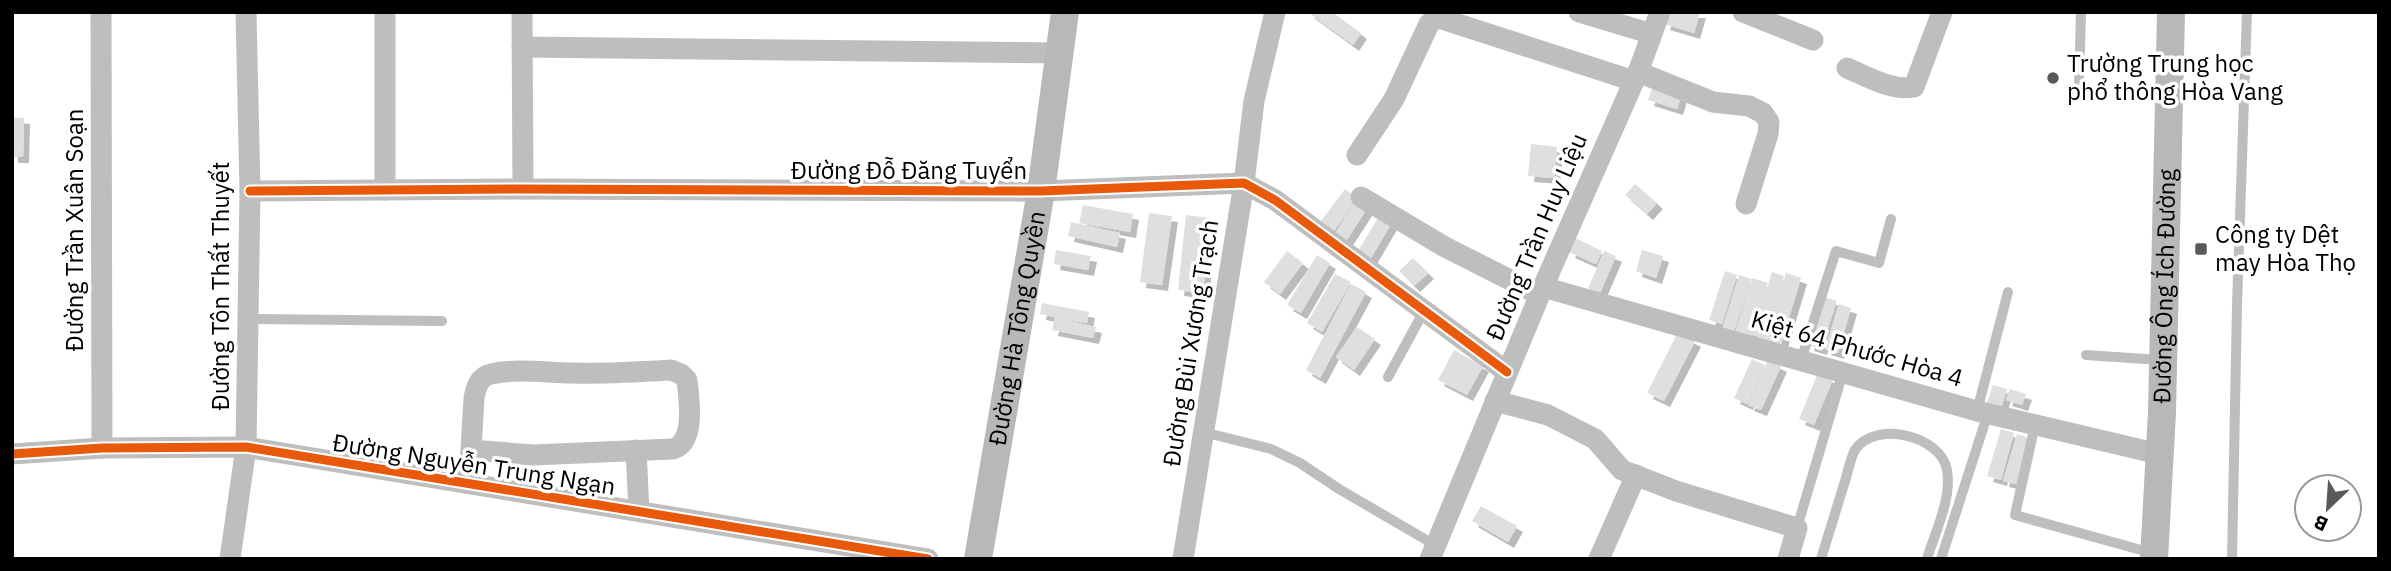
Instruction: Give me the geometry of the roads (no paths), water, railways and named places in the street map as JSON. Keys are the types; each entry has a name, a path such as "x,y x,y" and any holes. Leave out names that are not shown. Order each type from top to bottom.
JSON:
{"street":[{"name":"Đường Trần Xuân Soạn","path":"101,12 102,448"},
{"name":"Đường Tôn Thất Thuyết","path":"230,559 246,447 250,191 246,12"},
{"path":"385,12 385,190"},
{"path":"522,12 523,189"},
{"name":"Đường Hà Tông Quyền","path":"978,559 1041,191 1065,12"},
{"name":"Đường Bùi Xương Trạch","path":"1183,559 1244,183 1254,101 1275,12"},
{"path":"1579,12 1652,34"},
{"name":"Đường Trần Huy Liệu","path":"1432,552 1636,76 1660,12"},
{"path":"1743,12 1812,40"},
{"path":"1847,68 1903,89 1914,87 1942,12"},
{"name":"Đường Ông Ích Đường","path":"2154,556 2163,360 2171,12"},
{"path":"1357,155 1394,99 1429,24 1439,18 1636,76 1713,102 1749,106 1763,113 1769,122 1765,148 1746,204"},
{"path":"522,47 1059,53"},
{"name":"Đường Đỗ Đăng Tuyển","path":"250,191 1041,191 1244,183"},
{"path":"1244,183 1275,200 1507,372"},
{"name":"Kiệt 64 Phước Hòa 4","path":"1361,197 1446,247 1542,291 1983,412 2159,454"},
{"path":"469,484 471,450 476,387 483,377 491,374 598,374 671,370 687,380 688,429 685,441 680,447 533,455 471,450"},
{"path":"1495,401 1548,415 1595,439 1622,470 1676,491 1797,528 1788,559"},
{"name":"Đường Nguyễn Trung Ngạn","path":"12,453 102,448 246,447 928,559"},
{"path":"636,450 639,511"},
{"path":"1599,559 1636,475"}],"lane":[{"path":"2079,82 2081,12"},
{"path":"2232,559 2236,305 2247,12"},
{"path":"1801,360 1836,251 1879,263 1892,219"},
{"path":"1941,559 1983,412 2008,292"},
{"path":"1388,377 1424,311"},
{"path":"248,319 442,321"},
{"path":"2086,355 2163,360"},
{"path":"1797,528 1843,373"},
{"path":"2035,425 2015,515 2154,556"},
{"path":"1203,432 1270,449 1300,463 1432,552"},
{"path":"1821,559 1855,450 1872,436 1897,434 1918,438 1935,450 1947,468 1947,494 1927,559"}],"place":[{"name":"Trường Trung học phổ thông Hòa Vang","path":"2053,78"},
{"name":"Công ty Dệt may Hòa Thọ","path":"2201,249"}]}
